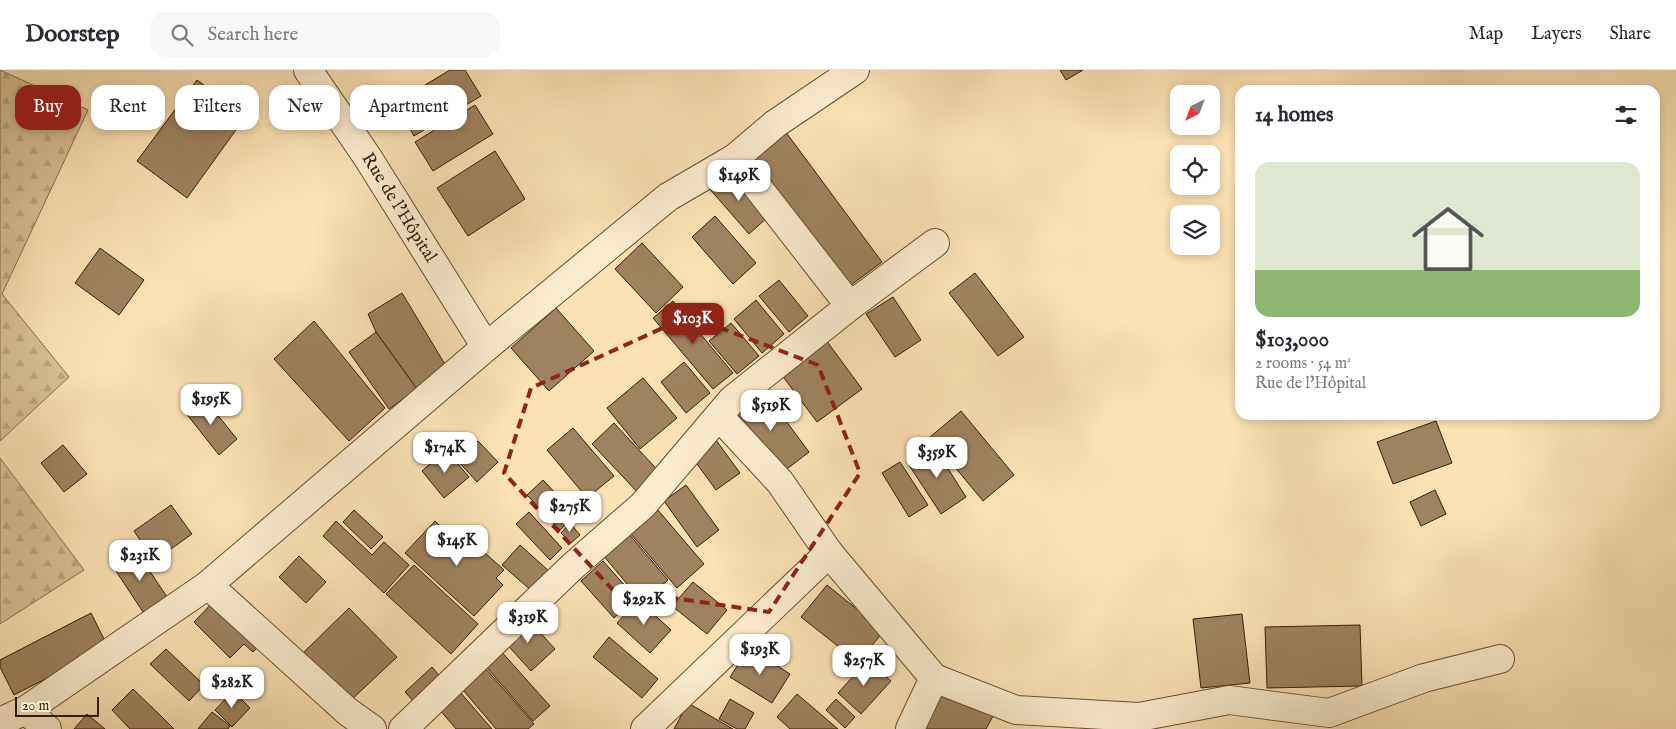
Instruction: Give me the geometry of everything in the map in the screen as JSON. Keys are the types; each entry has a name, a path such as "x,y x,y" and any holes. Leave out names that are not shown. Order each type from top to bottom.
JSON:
{"street":[{"name":"Rue de l'Hôpital","path":"308,70 368,158 486,347"},
{"path":"0,722 26,710 208,585 486,347 668,197 735,158 775,124 855,70"},
{"path":"735,158 850,306"},
{"path":"403,729 573,566 643,505 732,400 850,306 935,243"},
{"path":"729,427 780,482 829,553 934,678 1016,710 1138,723 1229,700 1329,713 1424,678 1500,659"},
{"path":"645,729 829,553"},
{"path":"208,585 348,712 372,729"},
{"path":"910,729 934,678"},
{"path":"26,710 47,729"}],"highlighted area":[{"path":"689,316 818,365 860,473 769,612 612,589 504,473 531,388"}],"green space":[{"path":"0,70 33,85 15,85 15,130 79,130 2,294 69,377 0,441"},
{"path":"81,107 88,110 81,125"},
{"path":"0,458 84,570 0,624"}],"building":[{"path":"450,70 465,70 481,96 467,104 467,85 425,85"},
{"path":"1060,70 1083,70 1066,80"},
{"path":"197,80 204,85 193,85"},
{"path":"475,105 493,134 433,171 415,142 434,130 467,130 467,110"},
{"path":"175,110 175,130 236,130 187,198 137,161 160,130 165,130 165,123"},
{"path":"411,130 424,130 414,136"},
{"path":"785,131 882,262 847,288 750,157"},
{"path":"495,151 525,199 468,236 437,188"},
{"path":"728,170 769,216 749,234 708,187"},
{"path":"715,216 756,263 733,284 692,237"},
{"path":"642,243 683,287 656,313 615,269"},
{"path":"100,248 144,280 119,315 75,283"},
{"path":"975,273 1024,337 998,356 949,293"},
{"path":"779,280 808,316 789,332 759,296"},
{"path":"402,293 449,371 417,389 376,332 368,314"},
{"path":"893,297 921,340 895,357 866,314"},
{"path":"756,300 784,334 762,353 734,319"},
{"path":"673,301 733,373 713,389 653,318"},
{"path":"556,308 594,351 549,391 511,348"},
{"path":"314,321 385,408 349,441 274,359"},
{"path":"731,323 759,356 737,374 709,341"},
{"path":"376,332 417,389 389,409 349,352"},
{"path":"823,336 862,389 817,422 778,370"},
{"path":"684,362 710,393 686,413 661,382"},
{"path":"643,378 677,418 640,449 607,408"},
{"path":"763,390 809,452 779,475 732,412"},
{"path":"203,397 237,439 219,455 185,412"},
{"path":"961,411 1014,475 983,501 930,437"},
{"path":"1436,421 1452,463 1393,484 1377,442"},
{"path":"614,423 664,477 642,497 592,444"},
{"path":"573,428 614,476 587,498 547,450"},
{"path":"713,436 740,473 716,490 689,453"},
{"path":"478,441 498,462 477,482 457,460"},
{"path":"63,445 87,474 64,492 41,463"},
{"path":"933,445 966,497 941,514 907,462"},
{"path":"446,450 469,477 444,498 422,471"},
{"path":"900,462 928,505 909,517 882,473"},
{"path":"543,480 576,515 560,530 527,495"},
{"path":"686,485 719,530 697,547 664,501"},
{"path":"1435,490 1446,514 1421,526 1410,502"},
{"path":"171,505 192,534 154,561 134,531"},
{"path":"657,509 704,564 677,588 630,533"},
{"path":"354,510 383,537 371,549 343,522"},
{"path":"529,512 562,548 550,560 516,524"},
{"path":"336,521 372,555 384,542 409,565 384,593 323,536"},
{"path":"435,521 458,543 465,535 504,570 496,578 503,585 474,616 405,553"},
{"path":"570,523 580,535 571,543 561,533"},
{"path":"628,533 668,580 642,602 603,555"},
{"path":"520,545 550,572 533,592 502,565"},
{"path":"133,546 171,603 147,618 110,562"},
{"path":"299,556 326,582 306,603 279,577"},
{"path":"603,561 636,598 614,618 581,581"},
{"path":"414,565 478,624 451,654 386,594"},
{"path":"693,582 727,610 707,634 672,606"},
{"path":"827,585 884,631 858,662 801,617"},
{"path":"216,599 262,643 253,652 244,644 230,658 194,622"},
{"path":"638,600 671,630 650,653 617,623"},
{"path":"349,608 397,657 349,702 302,654"},
{"path":"91,613 108,647 14,695 0,667 0,660"},
{"path":"1242,614 1250,683 1201,688 1193,619"},
{"path":"526,617 555,649 531,671 502,639"},
{"path":"1360,625 1362,686 1267,688 1265,627"},
{"path":"609,637 658,679 642,698 593,657"},
{"path":"749,648 790,674 772,703 730,677"},
{"path":"166,649 204,685 189,701 150,664"},
{"path":"499,649 550,706 533,721 483,663"},
{"path":"868,660 891,681 861,714 838,693"},
{"path":"432,667 445,682 418,706 405,692"},
{"path":"486,669 534,724 528,729 496,729 463,690"},
{"path":"936,686 993,716 986,729 922,729"},
{"path":"133,689 174,729 130,729 112,710"},
{"path":"233,691 250,708 232,727 215,710"},
{"path":"460,692 492,729 456,729 440,710"},
{"path":"797,694 838,729 790,729 777,717"},
{"path":"730,699 754,713 745,729 737,729 719,719"},
{"path":"836,699 855,717 845,728 826,710"},
{"path":"688,703 733,729 674,729"},
{"path":"212,712 230,726 228,729 198,729"},
{"path":"87,714 105,729 74,729"}]}
